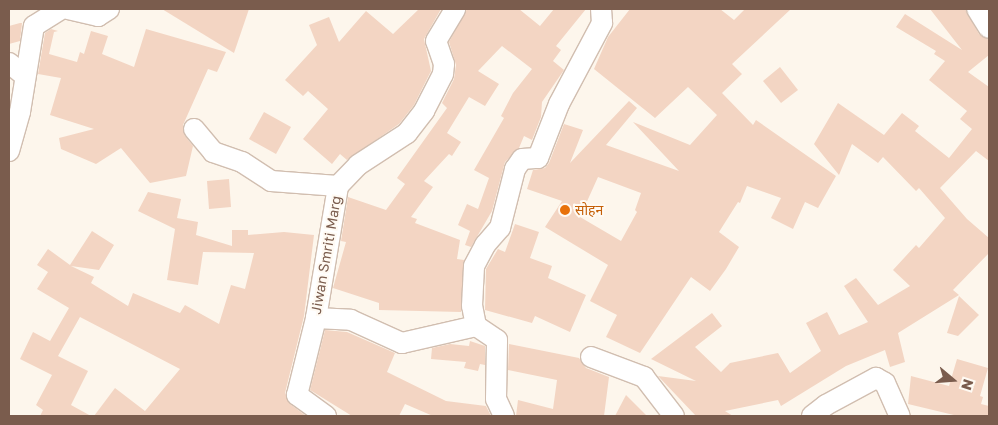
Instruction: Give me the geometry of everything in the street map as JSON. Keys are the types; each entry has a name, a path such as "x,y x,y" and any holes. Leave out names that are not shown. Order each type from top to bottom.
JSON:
{"street":[{"path":"9,151 20,112 34,26 61,9"},
{"path":"68,9 98,16 109,9"},
{"name":"Jiwan Smriti Marg","path":"326,416 297,396 316,318 338,186 358,165 407,133 424,110 443,74 444,64 436,40 455,9"},
{"path":"504,416 496,399 497,340 476,326 472,306 474,266 484,245 500,228 515,170 522,159 538,158 559,104 602,24 601,9"},
{"path":"977,9 989,28"},
{"path":"9,63 25,76"},
{"path":"194,129 213,152 242,162 272,181 338,186"},
{"path":"316,318 351,320 402,343 476,326"},
{"path":"590,357 644,377 674,416"},
{"path":"812,416 826,405 876,378 885,383 900,416"}],"building":[{"path":"162,9 249,9 234,53"},
{"path":"419,9 441,9 424,39 431,71 414,105 399,124 347,160 340,154 332,164 303,139 328,109 308,91 303,96 285,80 317,45 309,25 329,17 339,42 366,11 393,34"},
{"path":"467,9 519,9 540,26 554,9 586,9 556,46 561,50 553,61 564,70 542,102 541,117 532,140 524,136 519,148 505,162 492,211 471,247 465,245 470,231 458,225 467,204 478,209 489,178 474,170 504,118 501,116 513,93 532,69 502,46 478,71 499,84 485,106 469,97 447,133 461,142 452,156 449,154 424,181 433,187 411,217 417,219 415,223 460,240 457,259 464,260 461,312 379,310 379,303 333,288 346,242 341,241 348,197 386,210 405,184 397,178 447,108 442,103 454,79 456,65 449,42"},
{"path":"630,9 720,9 734,20 745,9 791,9 732,64 742,74 722,93 753,125 756,120 836,176 818,208 805,202 793,229 771,218 781,198 747,186 740,203 738,202 719,232 739,247 726,269 710,291 691,277 640,353 606,337 617,315 590,301 608,265 545,227 562,201 527,189 533,170 545,168 549,163 564,124 583,130 570,163 629,101 637,108 606,145 679,171 633,122 690,145 717,115 688,87 655,118 594,69 608,37","holes":["598,177 641,193 635,210 637,212 621,241 580,217"]},
{"path":"930,9 965,9 979,34 989,40 989,55 968,72 989,87 989,161 976,151 940,188 967,219 989,238 989,253 953,290 959,295 898,333 905,362 890,367 885,350 846,366 781,406 778,400 725,411 733,416 696,416 658,376 696,381 651,359 712,313 722,326 695,347 721,372 730,363 778,353 790,373 821,351 806,323 827,312 839,335 868,322 844,286 856,278 878,305 910,286 893,270 916,245 919,248 945,218 919,188 916,191 883,157 878,163 852,144 839,175 814,144 838,103 884,135 902,113 919,126 915,131 949,158 972,129 960,119 967,111 929,80 945,61 934,54 936,51 896,27 905,14 962,50"},
{"path":"22,23 20,41 9,44 9,26"},
{"path":"51,29 58,31 54,32 49,54 77,62 80,52 84,54 91,31 108,36 102,54 134,67 146,29 226,52 217,72 208,69 183,125 185,136 193,146 186,176 150,183 121,148 96,164 61,149 59,138 94,129 50,115 61,78 38,74 45,33"},
{"path":"780,67 798,90 781,103 763,81"},
{"path":"264,112 291,127 276,154 249,139"},
{"path":"229,179 231,207 209,209 207,181"},
{"path":"148,192 181,199 177,218 198,222 196,235 232,246 232,230 248,230 248,235 284,232 314,235 304,316 285,393 290,404 306,416 94,416 115,388 145,411 180,369 80,317 58,356 88,371 71,405 91,416 40,416 43,410 36,405 52,375 20,359 33,332 50,341 69,308 37,289 48,272 37,265 48,249 70,265 92,231 114,245 99,270 71,266 94,277 91,283 128,306 133,293 180,313 185,305 219,324 231,285 245,289 254,253 203,252 198,285 167,280 175,229 138,211"},
{"path":"515,224 539,232 530,258 552,266 548,278 586,295 570,332 535,316 532,323 485,310 486,269 498,249 505,252"},
{"path":"959,296 979,315 958,336 947,333"},
{"path":"325,330 347,332 395,353 387,372 446,401 486,406 491,416 433,416 405,404 399,416 352,416 310,390"},
{"path":"470,341 485,346 485,365 480,364 478,371 464,368 466,362 431,359 432,348 450,344 469,346"},
{"path":"509,344 579,358 586,368 609,377 604,416 516,416 518,400 553,409 557,380 508,370"},
{"path":"957,359 988,368 980,396 983,397 981,404 989,406 989,416 958,416 908,404 911,376 949,386"},
{"path":"626,395 647,416 615,416"}],"place":[{"name":"सोहन","path":"565,210"}]}
